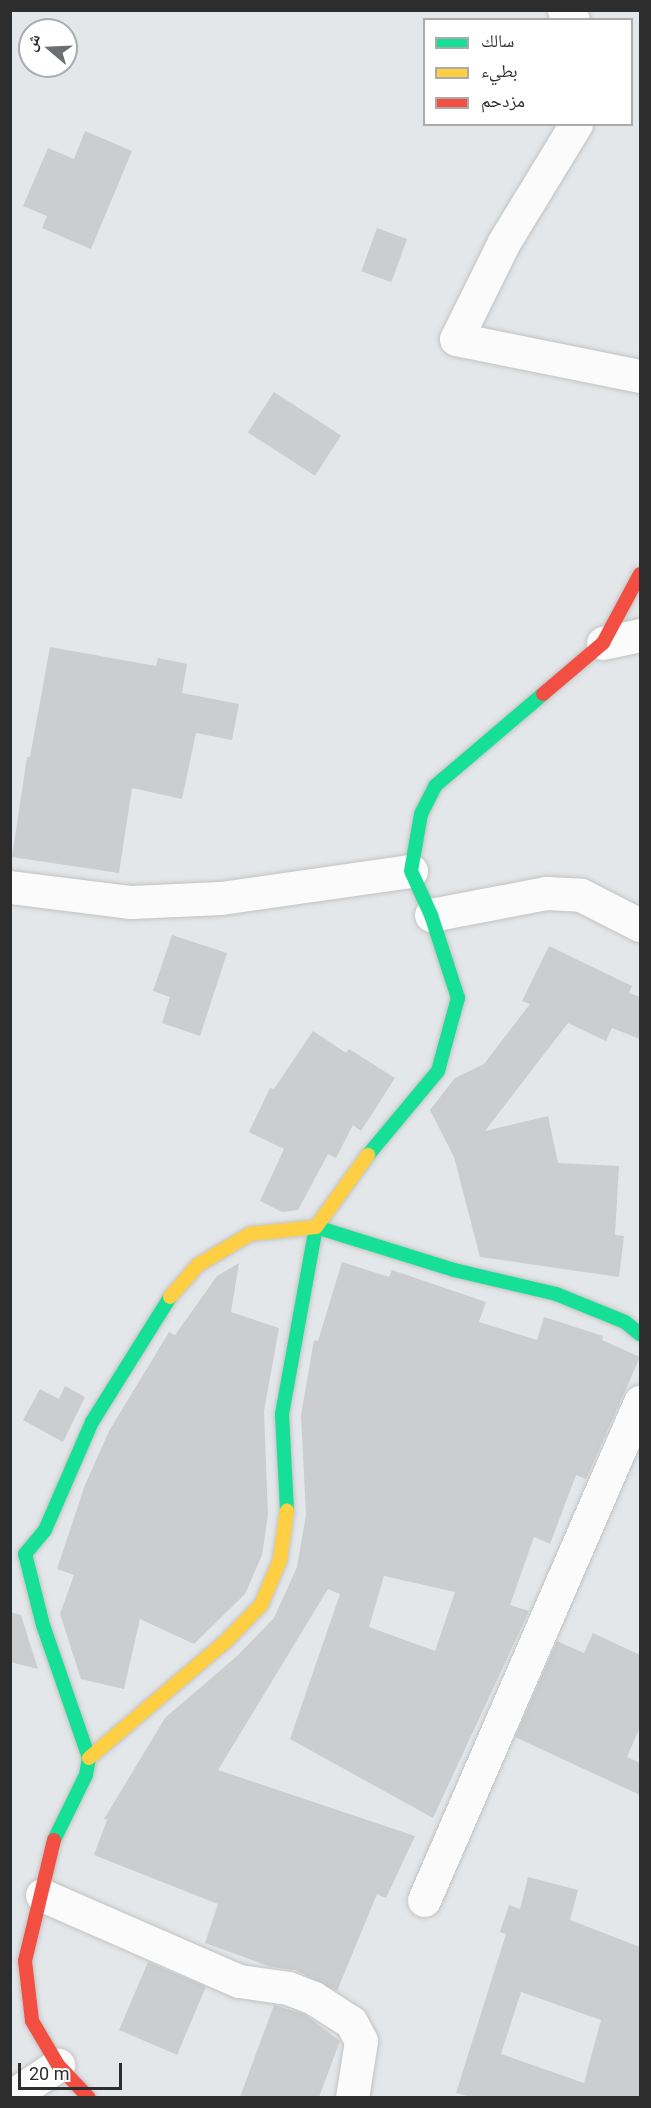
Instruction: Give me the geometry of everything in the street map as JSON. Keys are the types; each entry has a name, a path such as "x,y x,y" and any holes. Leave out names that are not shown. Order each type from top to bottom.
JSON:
{"street":[{"path":"575,126 504,242 456,339 640,376"},
{"path":"88,1758 225,1642 265,1596 280,1560 286,1516 282,1414 316,1227 348,1179 438,1071 458,998 431,915 411,871 421,814 435,786 603,643 640,574"},
{"path":"603,643 640,635"},
{"path":"10,887 142,902 221,898 411,871"},
{"path":"431,915 546,893 581,895 640,926"},
{"path":"89,2097 58,2065 32,2020 25,1962 55,1835 86,1775 88,1758 43,1625 18,1560 45,1530 92,1422 164,1304 198,1265 250,1234 316,1227 453,1270 556,1294 625,1322 640,1334"},
{"path":"424,1900 640,1402"},
{"path":"42,1895 239,1981 288,1988 312,1998 351,2022 361,2041 352,2097"},
{"path":"10,2097 58,2065"}],"building":[{"path":"85,131 132,151 91,249 42,228 47,216 23,206 48,148 74,159"},
{"path":"377,228 407,239 391,282 361,271"},
{"path":"274,392 341,436 315,476 248,432"},
{"path":"50,647 156,666 158,658 187,664 182,693 239,704 232,740 196,733 182,799 132,788 119,873 12,857 27,757 30,757"},
{"path":"172,935 227,953 200,1036 162,1023 170,997 153,991"},
{"path":"549,946 632,986 629,993 640,997 640,1039 612,1028 606,1041 568,1023 485,1131 548,1116 558,1163 619,1166 615,1235 624,1236 619,1277 480,1257 454,1157 430,1110 455,1078 484,1064 530,1004 522,1001"},
{"path":"313,1031 346,1053 349,1049 395,1078 361,1131 353,1125 336,1158 328,1154 298,1210 282,1212 260,1201 284,1149 249,1132 270,1088 274,1089"},
{"path":"342,1262 389,1277 392,1270 486,1302 479,1322 537,1340 544,1317 603,1336 602,1340 640,1357 586,1479 576,1475 550,1544 534,1537 510,1605 529,1611 433,1818 290,1739 340,1594 328,1589 218,1770 415,1836 386,1898 377,1894 337,1991 295,1970 271,1967 205,1943 218,1904 94,1855 107,1820 104,1819 165,1718 237,1656 274,1618 297,1567 306,1515 301,1415 314,1340 318,1341","holes":["384,1576 455,1592 435,1651 369,1627"]},
{"path":"239,1263 231,1312 279,1328 264,1411 268,1515 262,1555 245,1594 194,1644 140,1619 124,1689 81,1679 60,1614 74,1575 57,1569 85,1485 109,1431 169,1332 175,1335 217,1276"},
{"path":"65,1386 85,1397 63,1442 23,1420 40,1389 59,1399"},
{"path":"10,1612 21,1615 38,1669 10,1662"},
{"path":"593,1633 640,1655 640,1727 627,1757 640,1763 640,1795 515,1737 557,1641 584,1653"},
{"path":"528,1877 578,1890 570,1920 640,1947 640,2097 471,2097 456,2093 506,1934 500,1932 509,1905 520,1909","holes":["521,1992 601,2020 584,2083 501,2054"]},
{"path":"148,1962 206,1987 177,2055 119,2030"},
{"path":"274,2005 304,2014 340,2041 319,2097 240,2097"}],"traffic: fast":[{"path":"368,1155 438,1071 458,998 431,915 411,871 421,814 435,786 543,694"},
{"path":"287,1510 282,1414 316,1227 454,1270 556,1294 625,1322 640,1334"},
{"path":"54,1840 86,1775 89,1758 43,1625 25,1554 45,1530 92,1422 170,1297"}],"traffic: slow":[{"path":"170,1297 198,1265 250,1234 316,1227 368,1155"},
{"path":"89,1758 225,1642 261,1605 280,1560 287,1510"}],"traffic: jam":[{"path":"543,694 603,643 640,574"},
{"path":"54,1840 25,1961 32,2021 58,2065 89,2098"}]}
